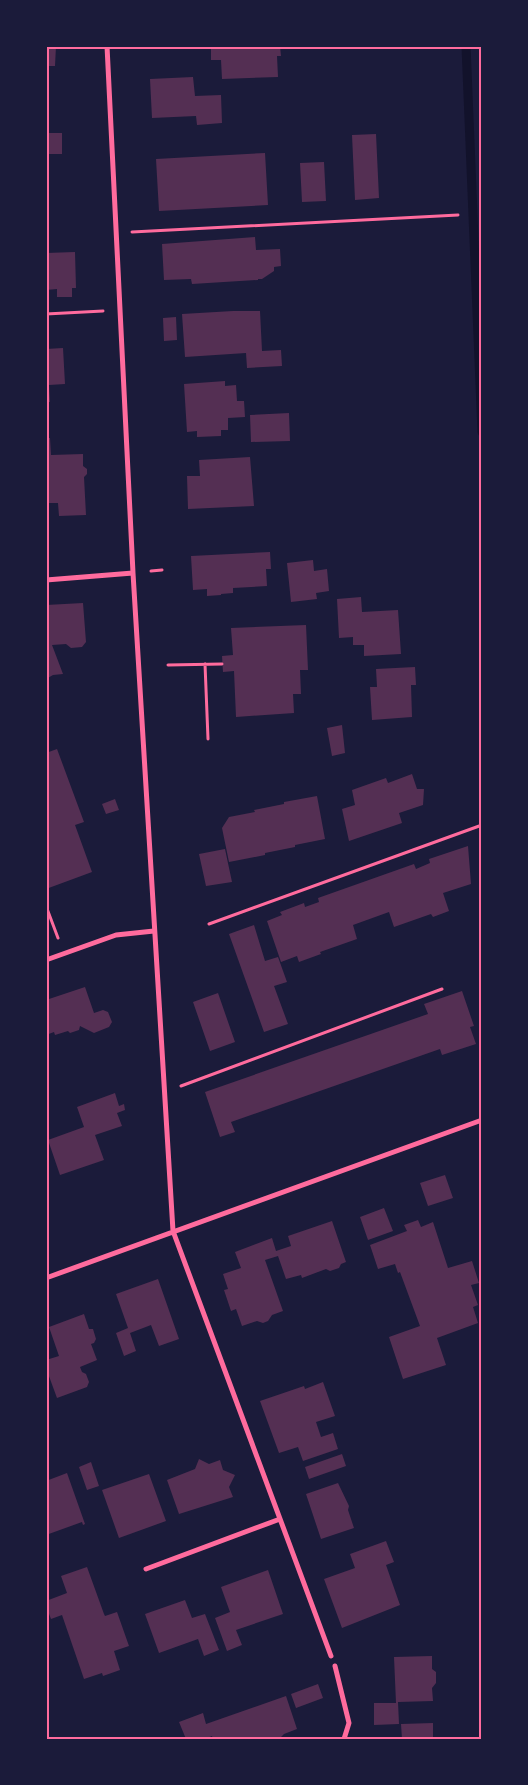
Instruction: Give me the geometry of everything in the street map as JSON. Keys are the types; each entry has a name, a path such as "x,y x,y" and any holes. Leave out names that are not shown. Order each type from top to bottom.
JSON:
{"street":[{"path":"106,46 133,573 173,1231 331,1656"},
{"path":"46,580 133,573"},
{"path":"46,960 116,935 154,931"},
{"path":"46,1278 482,1120"},
{"path":"146,1569 280,1518"},
{"path":"334,1666 348,1723 344,1739"}],"path":[{"path":"132,232 458,215"},
{"path":"46,314 121,310"},
{"path":"205,664 208,739"},
{"path":"168,665 222,664"},
{"path":"209,924 482,825"},
{"path":"46,906 64,954"},
{"path":"180,1086 442,989"}],"building":[{"path":"46,46 56,46 55,66 46,66"},
{"path":"211,46 280,46 281,56 277,56 278,77 222,79 221,60 211,60"},
{"path":"193,77 195,96 221,95 222,123 197,125 196,116 152,118 150,79"},
{"path":"46,121 48,121 48,133 62,133 62,154 48,154 46,156"},
{"path":"376,134 379,198 355,200 352,135"},
{"path":"265,153 268,205 159,211 156,159"},
{"path":"324,162 326,201 302,202 300,163"},
{"path":"46,180 48,180 48,215 46,215"},
{"path":"255,237 256,250 280,249 281,266 274,267 274,271 262,279 192,284 191,279 164,280 162,244"},
{"path":"75,252 76,288 72,288 72,297 57,297 57,289 46,290 46,253"},
{"path":"260,311 262,351 281,350 282,366 247,368 246,353 185,357 182,314"},
{"path":"176,317 177,340 164,341 163,318"},
{"path":"63,348 65,384 49,385 50,402 46,402 46,349"},
{"path":"225,381 225,386 236,385 237,401 244,401 245,417 228,418 228,430 221,430 221,436 197,437 197,431 187,432 184,384"},
{"path":"289,413 290,441 251,442 250,415"},
{"path":"46,438 50,438 51,455 83,454 83,466 87,469 87,474 84,477 86,515 59,516 58,503 46,503"},
{"path":"250,457 254,506 188,509 187,476 200,476 199,460"},
{"path":"270,552 271,569 266,569 267,586 233,588 233,593 207,596 207,589 193,590 191,556"},
{"path":"313,560 314,571 327,569 329,591 316,593 317,599 291,602 287,563"},
{"path":"361,597 362,612 398,610 401,654 364,656 364,645 353,645 353,637 339,638 337,599"},
{"path":"83,603 86,642 82,647 71,648 66,644 52,645 63,674 53,675 46,679 46,605"},
{"path":"306,625 308,670 300,670 301,694 293,694 294,713 236,717 234,671 223,672 222,656 233,655 231,628"},
{"path":"415,667 416,685 411,685 412,717 372,720 370,687 377,687 376,669"},
{"path":"342,725 345,753 332,756 327,728"},
{"path":"57,749 84,822 75,825 92,872 46,889 46,753"},
{"path":"412,774 417,789 424,789 423,805 399,813 402,823 349,841 342,809 355,805 352,790 386,778 388,783"},
{"path":"317,796 325,839 265,853 265,855 229,862 222,828 229,817 255,812 254,810 284,804 284,802"},
{"path":"115,799 119,810 106,814 102,804"},
{"path":"468,846 471,884 443,893 449,911 433,917 431,914 394,927 389,912 353,925 357,939 320,952 321,954 299,962 297,956 281,962 267,921 282,915 280,912 304,903 305,907 319,902 318,898 414,864 416,869 430,863 429,859"},
{"path":"225,849 232,882 206,886 199,854"},
{"path":"254,925 265,961 278,957 287,982 274,986 288,1024 264,1032 229,934"},
{"path":"85,987 94,1013 103,1010 108,1012 112,1022 109,1027 94,1033 80,1026 79,1030 70,1033 68,1031 55,1035 54,1032 46,1035 46,1000"},
{"path":"462,991 474,1026 470,1027 476,1044 442,1055 440,1049 231,1122 235,1132 220,1137 205,1092 428,1014 424,1004"},
{"path":"218,993 235,1042 210,1051 193,1002"},
{"path":"115,1093 119,1106 124,1104 125,1110 117,1113 122,1126 95,1135 104,1160 60,1175 48,1140 84,1127 77,1107"},
{"path":"445,1175 453,1198 428,1206 420,1183"},
{"path":"384,1208 393,1231 368,1240 360,1217"},
{"path":"418,1220 421,1227 433,1222 448,1268 472,1261 479,1283 471,1285 478,1305 473,1307 478,1323 437,1338 446,1365 403,1379 389,1337 420,1326 400,1272 398,1273 395,1264 378,1269 370,1245 407,1231 404,1225"},
{"path":"332,1221 346,1262 341,1264 339,1268 330,1271 326,1269 302,1278 301,1275 286,1279 278,1256 265,1260 283,1311 272,1315 268,1321 263,1323 257,1321 242,1326 236,1309 231,1311 224,1290 228,1289 223,1274 241,1268 235,1252 272,1238 276,1251 291,1246 288,1236"},
{"path":"158,1279 179,1339 159,1346 151,1325 130,1333 136,1351 124,1356 116,1333 128,1328 116,1294"},
{"path":"84,1314 89,1329 93,1329 96,1339 91,1344 97,1360 80,1367 82,1372 86,1374 89,1382 87,1387 57,1398 46,1368 46,1360 59,1356 49,1327"},
{"path":"323,1382 335,1416 316,1422 321,1437 333,1433 338,1449 303,1461 298,1447 279,1453 260,1401 304,1386 305,1389"},
{"path":"342,1454 346,1466 309,1479 305,1467"},
{"path":"199,1459 209,1464 220,1460 223,1470 235,1475 229,1487 233,1497 179,1514 167,1480 195,1469"},
{"path":"91,1462 99,1486 87,1490 79,1467"},
{"path":"67,1473 85,1524 83,1525 82,1522 46,1535 46,1481"},
{"path":"149,1474 166,1521 119,1538 102,1490"},
{"path":"338,1483 349,1506 348,1510 354,1528 321,1539 306,1494"},
{"path":"386,1541 394,1562 386,1565 400,1605 342,1628 324,1579 355,1568 350,1554"},
{"path":"87,1567 105,1616 117,1612 129,1646 114,1651 120,1670 103,1676 102,1673 84,1679 62,1615 51,1619 46,1601 67,1593 61,1576"},
{"path":"268,1570 283,1614 236,1630 242,1645 227,1651 215,1618 230,1612 221,1587"},
{"path":"185,1600 192,1618 205,1614 219,1650 204,1656 198,1639 159,1653 145,1614"},
{"path":"432,1656 432,1669 436,1672 436,1683 432,1688 433,1701 398,1702 399,1724 374,1725 374,1703 396,1703 394,1657"},
{"path":"318,1684 323,1698 296,1708 291,1694"},
{"path":"286,1696 297,1729 284,1734 279,1739 213,1739 212,1736 205,1739 186,1739 179,1722 203,1713 206,1724"},
{"path":"433,1723 433,1739 402,1739 401,1724"}],"waterway":[{"path":"466,46 482,432"}]}
